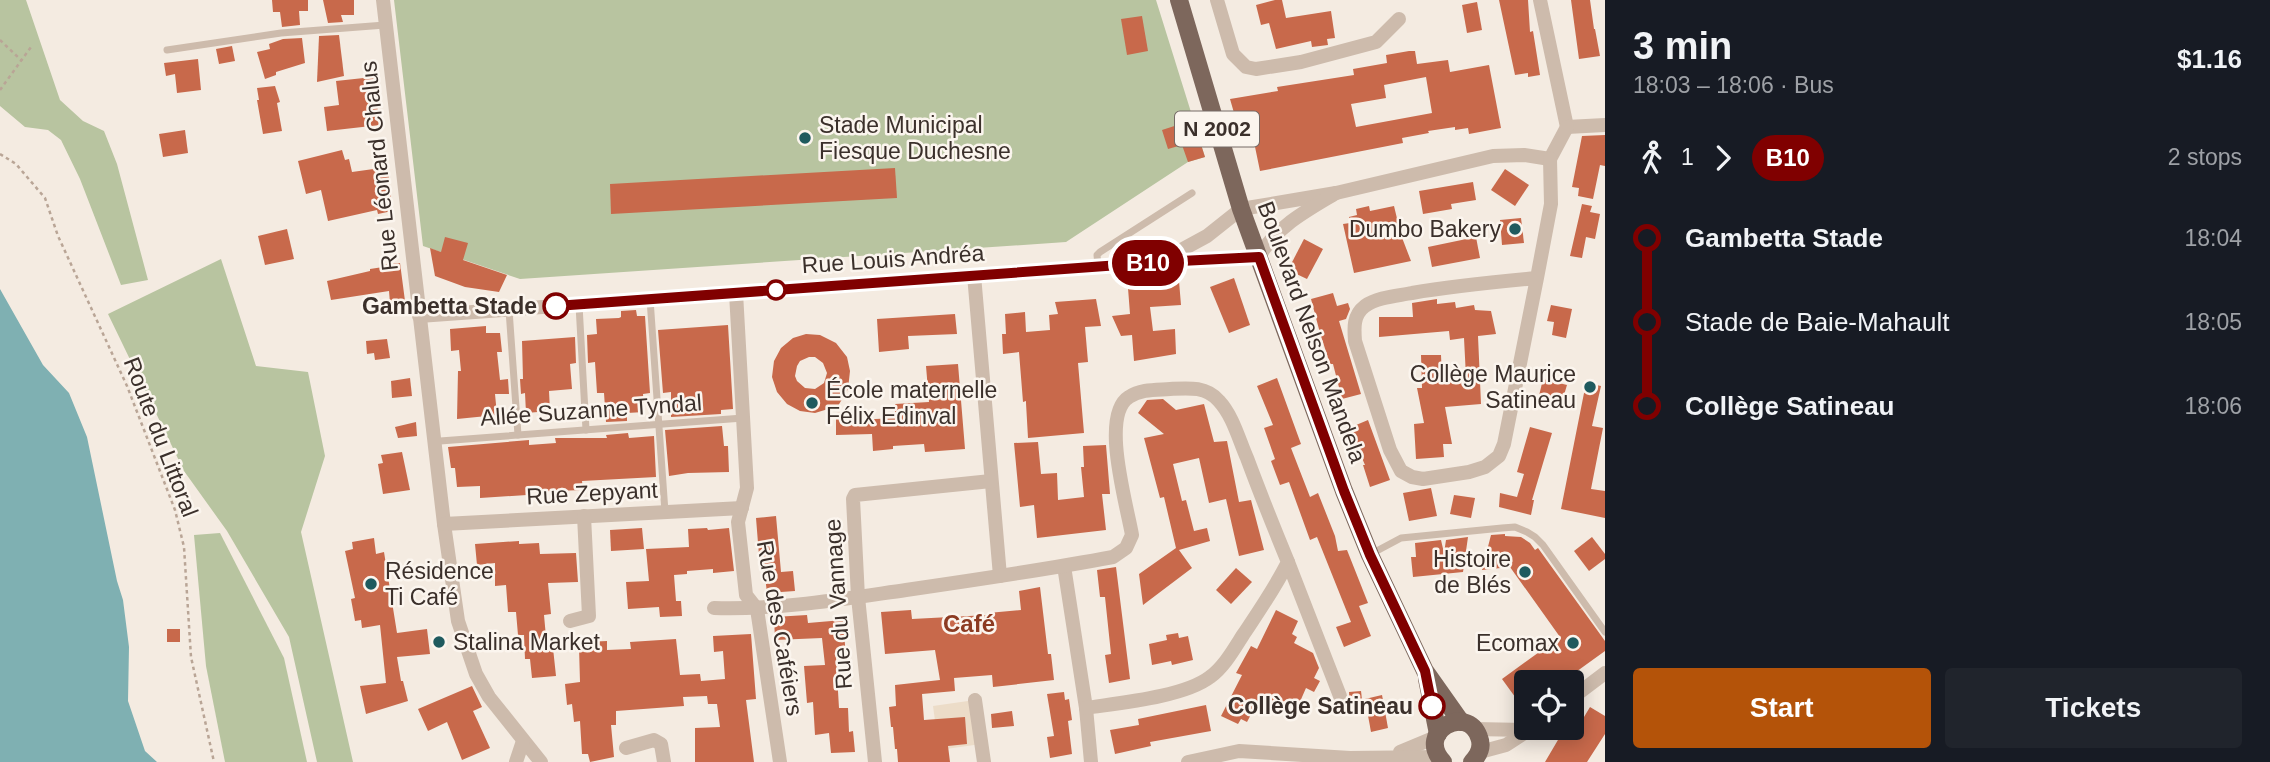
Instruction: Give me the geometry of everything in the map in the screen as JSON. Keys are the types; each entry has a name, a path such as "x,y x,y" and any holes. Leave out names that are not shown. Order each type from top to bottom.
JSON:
{"main road":[{"name":"Boulevard Nelson Mandela","path":"1179,0 1241,209 1344,491 1370,555 1425,671 1468,725"},
{"name":"Boulevard Nelson Mandela","path":"1425,671 1437,735 1436,750 1441,760"},
{"path":"1437,735 1447,724 1468,725 1480,739 1478,757"}],"street":[{"name":"Rue Léonard Chalus","path":"383,0 444,524 458,621 467,650 489,697 541,762"},
{"path":"1217,0 1233,54 1246,67 1256,69 1301,62 1376,42 1399,19"},
{"path":"1537,278 1466,284 1382,298 1365,306 1358,313 1354,324 1355,341 1390,450 1401,471 1423,479 1485,467 1499,456 1504,443 1552,204 1550,159 1567,127 1540,0"},
{"path":"1567,127 1605,125"},
{"path":"1241,209 1336,192 1493,156 1524,155 1550,159"},
{"path":"1259,257 1272,237 1336,192"},
{"name":"Rue Louis Andréa","path":"1161,262 1207,236 1241,209"},
{"name":"Rue Louis Andréa","path":"419,316 1098,266 1259,257"},
{"path":"974,275 1000,576"},
{"name":"Rue des Caféiers","path":"736,293 747,488 738,522 746,595 757,609 780,762"},
{"path":"715,608 757,609 858,597 1113,557 1126,548 1132,539 1115,444 1115,422 1120,405 1139,392 1190,388 1208,392 1220,401 1226,410 1340,696"},
{"name":"Rue du Vannage","path":"874,762 858,597 853,499 859,493 991,481"},
{"name":"Rue Zepyant","path":"444,524 742,509"},
{"path":"570,621 589,616 584,516"},
{"path":"1086,708 1188,688 1210,677 1228,658 1275,587 1288,562"},
{"path":"1064,566 1086,708 1091,762"},
{"path":"1584,689 1605,673"},
{"path":"975,700 984,762"},
{"path":"1468,725 1514,728"},
{"path":"1385,757 1411,749 1437,735"},
{"path":"626,748 654,740 661,744 664,762"},
{"path":"1478,757 1514,740"},
{"path":"516,762 523,741"},
{"path":"1188,762 1240,757 1385,757 1441,760"}],"lane":[{"path":"167,50 281,33 386,25"},
{"path":"1098,266 1097,255 1100,252 1192,193"},
{"path":"650,299 665,512"},
{"path":"579,304 586,430"},
{"path":"509,310 518,435"},
{"name":"Allée Suzanne Tyndal","path":"440,441 744,418"},
{"path":"1370,555 1401,538 1515,527 1535,537 1543,545 1605,632"}],"path":[{"path":"0,40 22,61"},
{"path":"0,90 31,47"},
{"name":"Route du Littoral","path":"0,155 16,164 45,198 58,236 127,386 176,510 185,555 191,657 214,762"}],"green space":[{"path":"0,0 26,0 60,100 83,121 104,131 117,164 148,280 121,285 80,179 61,140 48,130 25,127 0,106"},
{"name":"Stade Municipal Fiesque Duchesne","path":"394,0 1156,0 1205,157 1188,162 1066,242 520,279 423,246"},
{"path":"221,259 256,366 308,372 325,456 301,532 353,762 317,762 289,637 227,531 184,471 108,314"},
{"path":"220,533 284,658 307,762 225,762 206,666 194,535"}],"shaded area":[{"path":"975,700 981,744 939,750 933,706"}],"water":[{"path":"0,289 43,365 69,393 87,437 123,600 129,647 128,701 145,751 157,762 0,762"}],"building":[{"path":"272,0 308,0 308,11 299,11 300,25 282,27 280,12 273,12"},
{"path":"323,0 354,0 354,15 341,15 343,22 328,23"},
{"path":"1282,0 1286,18 1331,11 1335,38 1327,39 1328,45 1312,47 1311,41 1276,49 1269,23 1261,25 1256,5"},
{"path":"1499,0 1528,0 1530,32 1533,31 1540,75 1515,75"},
{"path":"1571,0 1590,0 1600,56 1579,59"},
{"path":"1477,2 1482,30 1467,33 1462,5"},
{"path":"1142,16 1148,51 1127,55 1121,19"},
{"path":"339,35 344,76 317,82 319,36"},
{"path":"302,38 305,63 276,72 276,75 265,79 257,52 270,49 269,44 283,39"},
{"path":"232,46 235,61 219,64 216,49"},
{"path":"1415,51 1417,64 1448,60 1450,72 1489,65 1501,128 1469,134 1468,128 1455,130 1455,127 1428,131 1429,133 1402,138 1403,143 1260,171 1254,142 1243,144 1230,99 1278,91 1277,87 1354,75 1353,69 1387,63 1386,55","holes":["1426,77 1432,113 1356,127 1351,104 1386,98 1384,85"]},
{"path":"198,59 201,90 177,93 175,74 166,76 164,63"},
{"path":"373,77 380,125 327,131 324,107 339,105 336,81"},
{"path":"275,86 280,102 277,103 282,131 263,134 257,88"},
{"path":"1193,120 1205,157 1188,162 1182,145 1168,149 1162,130"},
{"path":"185,130 188,153 163,157 159,134"},
{"path":"1605,135 1605,166 1600,165 1593,199 1578,196 1579,188 1572,187 1582,136"},
{"path":"342,150 345,160 349,159 352,172 388,167 392,211 378,214 377,210 328,221 321,190 306,194 298,161"},
{"path":"895,168 897,198 611,214 610,184"},
{"path":"1505,169 1529,185 1515,206 1491,190"},
{"path":"1473,182 1476,200 1451,204 1452,209 1423,214 1419,191"},
{"path":"1582,204 1592,206 1590,212 1600,214 1595,239 1586,237 1582,258 1570,256"},
{"path":"1369,206 1370,211 1394,206 1411,261 1354,273 1343,224 1350,223 1349,217 1357,215 1356,209"},
{"path":"1521,218 1524,243 1502,245 1500,220"},
{"path":"287,229 294,259 265,265 258,236"},
{"path":"445,237 468,243 463,260 507,275 499,292 465,287 435,276 430,248 441,252"},
{"path":"1476,237 1480,258 1432,267 1428,247"},
{"path":"1304,239 1323,249 1307,279 1288,270"},
{"path":"400,263 405,301 390,303 389,291 331,300 327,281 370,271 383,267 382,265"},
{"path":"1234,278 1250,325 1229,333 1210,287"},
{"path":"1179,281 1181,305 1150,307 1153,331 1175,329 1176,354 1134,361 1132,335 1121,336 1112,316 1130,314 1128,288"},
{"path":"1333,293 1337,306 1348,303 1350,309 1346,319 1339,321 1361,394 1342,399 1311,299"},
{"path":"1096,299 1101,326 1085,327 1088,362 1078,363 1084,433 1028,438 1019,352 1003,354 1005,314 1025,312 1026,332 1050,330 1049,315 1058,314 1055,302"},
{"path":"1437,299 1437,304 1455,302 1456,308 1474,305 1475,310 1491,311 1496,334 1478,336 1481,404 1445,407 1452,444 1443,444 1444,457 1416,459 1414,424 1424,423 1417,388 1422,388 1421,355 1441,355 1442,379 1466,377 1464,338 1450,340 1449,331 1379,337 1379,317 1413,317 1412,303"},
{"path":"1551,305 1572,309 1566,338 1552,335 1554,322 1547,321"},
{"path":"636,310 637,316 645,316 650,393 643,394 644,412 627,413 627,421 606,422 604,393 597,393 595,362 588,363 587,335 597,334 596,319 619,318 621,311"},
{"path":"955,314 957,334 908,336 909,349 879,352 877,319"},
{"path":"728,325 733,409 721,410 721,414 671,417 671,392 663,393 658,330"},
{"path":"486,326 486,333 500,333 502,352 497,352 500,380 508,379 509,394 495,394 497,415 457,419 458,371 461,371 459,350 451,351 450,329"},
{"path":"806,334 820,335 836,343 847,357 850,371 848,389 838,406 815,413 800,411 787,404 777,392 772,377 774,361 781,348 793,338","holes":["815,357 823,363 827,373 824,383 815,389 805,388 795,376 797,366 800,361"]},
{"path":"575,337 576,363 570,364 572,389 549,391 550,411 526,413 525,393 521,394 520,379 523,379 522,341"},
{"path":"387,339 390,358 375,360 374,353 367,354 366,341"},
{"path":"958,364 965,449 925,452 924,444 893,446 893,449 873,451 872,434 836,435 836,413 856,412 856,420 895,418 895,404 929,402 926,366"},
{"path":"410,378 412,396 392,398 391,381"},
{"path":"1277,378 1301,444 1291,448 1310,497 1318,493 1338,551 1347,550 1368,603 1359,606 1371,636 1344,647 1336,627 1351,622 1317,537 1310,540 1289,482 1280,485 1271,461 1275,459 1264,428 1273,425 1257,386"},
{"path":"1543,379 1567,385 1561,405 1538,400"},
{"path":"1586,383 1601,386 1592,426 1603,428 1591,489 1605,491 1605,518 1561,509"},
{"path":"1163,399 1176,410 1204,404 1214,442 1227,441 1239,502 1251,500 1264,550 1239,556 1226,499 1209,503 1199,458 1173,464 1182,501 1186,500 1194,531 1207,528 1210,541 1179,550 1192,568 1143,605 1139,574 1176,548 1164,497 1160,498 1144,438 1164,434 1138,413 1147,400"},
{"path":"1368,420 1390,480 1370,487 1365,465 1349,428"},
{"path":"416,422 417,436 398,438 395,427"},
{"path":"722,426 724,446 728,446 729,472 669,476 665,430"},
{"path":"1530,427 1552,433 1532,500 1531,515 1499,507 1500,493 1517,497 1524,474 1517,472"},
{"path":"628,433 629,438 654,436 656,477 582,481 583,490 527,492 527,495 480,498 480,486 457,487 455,468 451,468 448,447 529,440 529,445 556,443 555,438 607,438 606,435"},
{"path":"1038,442 1041,474 1057,473 1058,500 1084,497 1081,467 1084,467 1083,446 1106,445 1110,494 1102,494 1106,530 1037,538 1034,505 1020,507 1014,443"},
{"path":"402,452 410,490 383,494 378,464 383,463 381,455"},
{"path":"1431,488 1437,516 1409,521 1403,493"},
{"path":"1454,495 1475,498 1471,518 1450,514"},
{"path":"776,516 781,572 793,571 795,591 767,593 764,568 760,568 756,518"},
{"path":"642,528 644,549 611,551 610,530"},
{"path":"729,528 734,571 713,573 713,569 674,575 676,601 681,601 682,616 660,617 659,607 628,609 626,582 649,581 646,549 689,547 688,529"},
{"path":"1491,535 1521,537 1535,550 1538,548 1605,641 1605,651 1579,670 1514,670 1560,637 1510,567 1482,570"},
{"path":"1468,537 1463,572 1413,577 1411,557 1416,557 1415,543 1441,540 1444,553 1446,540"},
{"path":"1592,537 1605,554 1605,559 1589,571 1574,551"},
{"path":"374,538 376,554 384,552 397,633 427,629 430,654 397,657 408,701 366,714 360,686 386,683 380,625 362,628 361,620 355,621 351,599 355,598 345,551 353,549 352,542"},
{"path":"519,541 519,544 539,543 540,554 576,553 578,582 548,583 551,614 544,615 547,648 553,648 556,676 532,678 530,659 525,659 524,635 518,635 516,612 508,612 506,585 495,586 495,563 477,565 475,544"},
{"path":"1116,567 1130,679 1109,683 1105,655 1111,654 1105,597 1100,597 1097,570"},
{"path":"1236,568 1252,582 1231,604 1216,590"},
{"path":"1040,587 1054,680 993,687 992,675 954,678 955,691 922,694 924,720 965,717 967,744 948,746 950,762 898,762 889,707 896,706 895,685 940,680 935,650 885,654 881,612 911,610 912,619 988,615 1021,610 1019,591"},
{"path":"1276,610 1298,621 1292,634 1297,637 1294,643 1313,653 1319,668 1314,678 1320,681 1314,692 1306,688 1295,713 1258,701 1247,722 1241,719 1238,724 1221,716 1242,675 1236,673 1251,646 1257,649"},
{"path":"807,615 808,623 843,620 846,657 836,658 839,708 848,708 849,732 853,731 855,752 831,753 829,733 815,735 813,702 807,703 804,666 825,665 822,638 775,640 774,617"},
{"path":"167,629 180,629 180,642 167,642"},
{"path":"1178,633 1179,638 1188,636 1193,660 1172,665 1171,661 1152,665 1149,644 1167,640 1166,635"},
{"path":"751,634 756,699 746,700 754,762 695,762 695,728 720,727 717,704 708,704 707,696 683,697 684,706 616,711 616,725 611,725 614,757 590,762 588,754 582,754 580,721 574,722 572,704 567,705 565,684 580,682 579,647 586,647 586,642 607,641 607,650 631,649 630,642 676,639 680,675 700,674 701,681 725,679 723,651 714,652 713,636"},
{"path":"1514,670 1514,696 1502,679"},
{"path":"472,686 482,707 473,711 490,748 462,760 447,722 428,731 418,709"},
{"path":"1361,691 1363,708 1350,710 1349,692"},
{"path":"1064,692 1065,700 1069,699 1072,720 1068,721 1072,754 1050,758 1047,737 1054,736 1047,694"},
{"path":"1382,695 1388,728 1371,732 1365,699"},
{"path":"1206,705 1211,731 1150,742 1151,746 1115,754 1110,730 1139,725 1138,719"},
{"path":"1590,707 1605,716 1605,734 1587,762 1545,762 1558,740 1584,740 1584,717"},
{"path":"1012,711 1014,726 992,728 991,714"}],"bus line":[{"name":"B10","path":"556,306 1259,257 1344,491 1370,555 1425,671 1432,706"}],"place":[{"name":"Stade Municipal Fiesque Duchesne","path":"805,138"},
{"name":"Dumbo Bakery","path":"1515,229"},
{"name":"Gambetta Stade","path":"556,306"},
{"name":"Collège Maurice Satineau","path":"1590,387"},
{"name":"École maternelle Félix Edinval","path":"812,403"},
{"name":"Histoire de Blés","path":"1525,572"},
{"name":"Résidence Ti Café","path":"371,584"},
{"name":"Stalina Market","path":"439,642"},
{"name":"Ecomax","path":"1573,643"},
{"name":"Collège Satineau","path":"1432,706"}],"district":[{"name":"Café","path":"969,624"}]}
